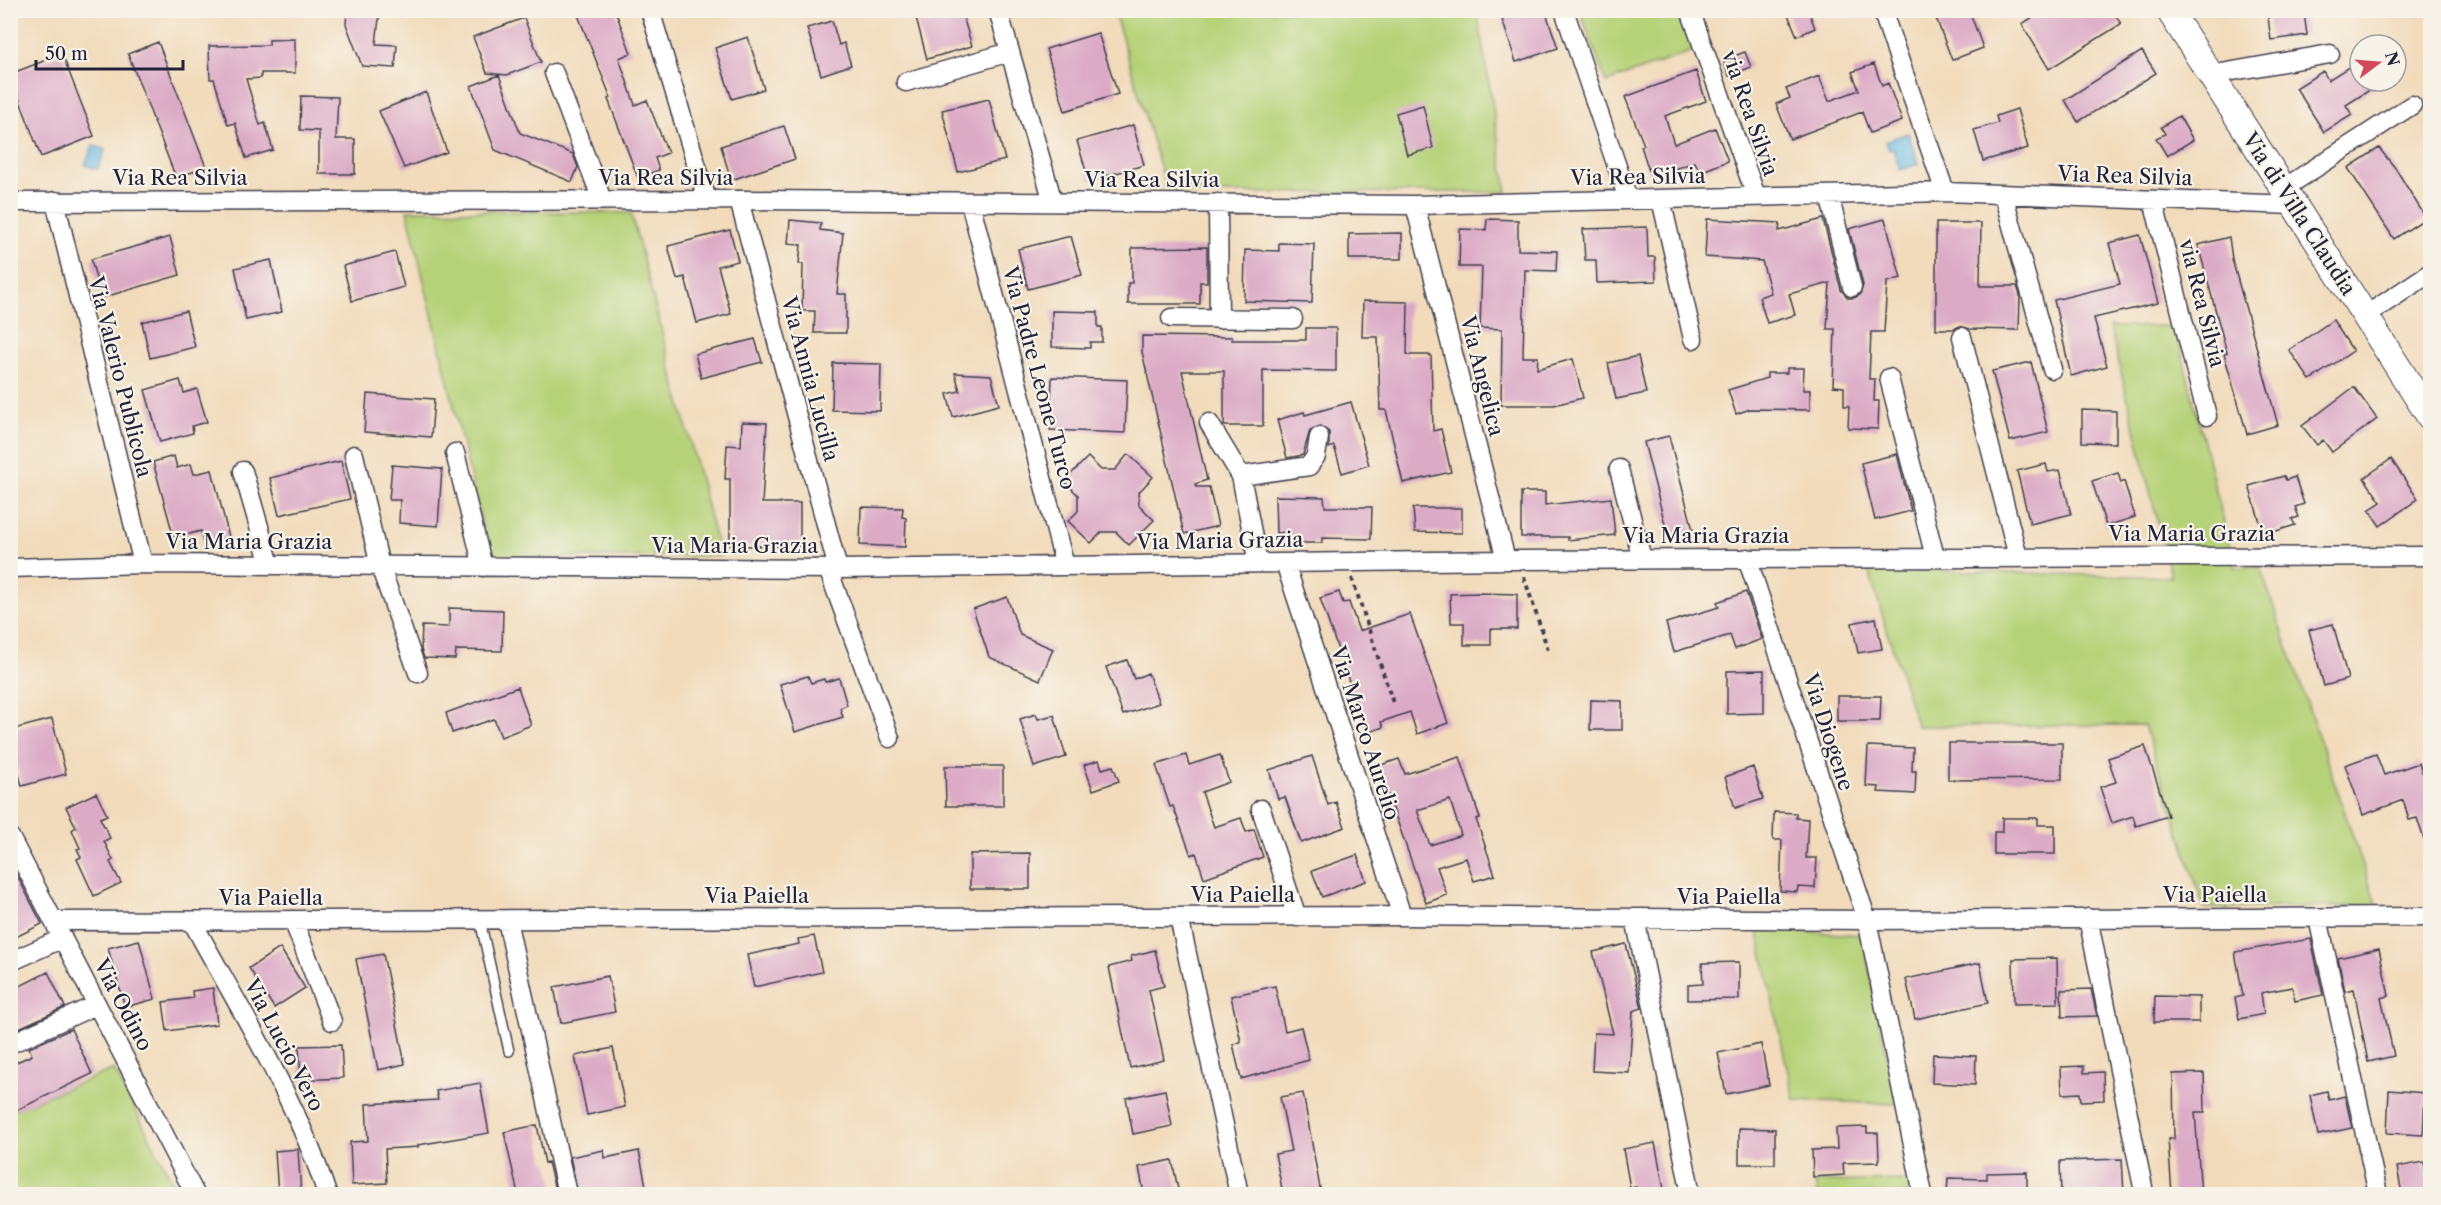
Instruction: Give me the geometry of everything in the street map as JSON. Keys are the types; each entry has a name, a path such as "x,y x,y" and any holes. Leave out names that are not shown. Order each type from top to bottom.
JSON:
{"street":[{"path":"650,10 707,200"},
{"path":"998,10 1053,202"},
{"name":"via Rea Silvia","path":"1564,10 1628,199"},
{"name":"via Rea Silvia","path":"1690,10 1756,196"},
{"path":"1882,10 1945,192"},
{"name":"Via di Villa Claudia","path":"2169,10 2430,417"},
{"path":"906,82 1010,52"},
{"path":"2210,75 2330,54"},
{"path":"554,73 602,200"},
{"path":"2288,197 2412,105"},
{"name":"Via Rea Silvia","path":"11,201 739,200 1415,204 1945,192 2153,200 2288,197"},
{"path":"2003,194 2052,369"},
{"path":"1829,195 1852,287"},
{"name":"via Rea Silvia","path":"1661,199 1693,339"},
{"name":"Via Annia Lucilla","path":"739,200 833,569 890,738"},
{"name":"via Rea Silvia","path":"2153,200 2207,417"},
{"name":"Via Valerio Publicola","path":"55,201 142,564"},
{"name":"Via Padre Leone Turco","path":"970,202 1065,566"},
{"path":"1218,203 1219,319"},
{"name":"Via Angelica","path":"1415,204 1512,560"},
{"path":"2365,316 2430,273"},
{"path":"1171,318 1293,319"},
{"path":"1962,337 2018,557"},
{"path":"1889,378 1935,557"},
{"path":"1209,423 1241,476 1258,563"},
{"path":"1241,476 1309,466 1316,456 1319,437"},
{"path":"455,453 483,567"},
{"path":"354,455 380,566 418,673"},
{"path":"1619,469 1642,559"},
{"path":"243,471 270,565"},
{"name":"Via Maria Grazia","path":"10,568 142,564 833,569 1747,558 2430,556"},
{"name":"Via Diogene","path":"1747,558 1866,920 1923,1194"},
{"name":"Via Marco Aurelio","path":"1285,563 1402,916"},
{"path":"1261,809 1298,917"},
{"name":"Via Odino","path":"10,837 195,1194"},
{"name":"Via Paiella","path":"55,921 1402,916 1866,920 2430,917"},
{"path":"1179,917 1239,1194"},
{"path":"1635,918 1691,1194"},
{"path":"2088,918 2143,1187"},
{"path":"2318,918 2378,1194"},
{"path":"507,920 567,1194"},
{"name":"Via Lucio Vero","path":"192,921 287,1098 311,1150 327,1194"},
{"path":"293,921 332,1021"},
{"path":"10,962 63,938"},
{"path":"10,1044 96,1005"}],"lane":[{"path":"480,920 509,1052"}],"path":[{"path":"1512,560 1549,652"},
{"path":"1347,562 1394,706"}],"green space":[{"path":"1114,11 1477,11 1507,192 1168,193"},
{"path":"1580,11 1682,11 1696,50 1606,82"},
{"path":"407,210 631,213 720,556 490,558"},
{"path":"2175,326 2235,567 2260,567 2377,906 2204,908 2144,725 1917,726 1868,569 2171,577 2110,327"},
{"path":"1757,929 1862,935 1897,1104 1794,1100"},
{"path":"114,1069 179,1194 11,1194 11,1111"},
{"path":"1910,1180 1913,1194 1817,1194 1815,1182"}],"water":[{"path":"1908,133 1919,164 1900,170 1893,149 1889,150 1885,141"},
{"path":"93,145 105,150 98,169 85,165"}],"building":[{"path":"347,10 380,10 376,44 397,45 395,68 362,66 346,24"},
{"path":"576,10 615,10 631,53 619,58 635,105 647,100 668,153 655,158 659,170 638,178 608,99 611,98"},
{"path":"914,10 961,10 972,46 927,59"},
{"path":"1499,10 1545,10 1558,48 1516,62"},
{"path":"1786,10 1808,10 1815,28 1797,36"},
{"path":"1933,10 1969,10 1983,48 1952,60"},
{"path":"2044,10 2113,10 2121,24 2049,69 2022,24"},
{"path":"2267,10 2296,10 2297,14 2304,13 2307,35 2271,40"},
{"path":"524,18 541,62 507,75 487,73 473,37"},
{"path":"832,21 839,45 844,43 851,65 821,75 807,28"},
{"path":"1098,33 1118,94 1065,111 1046,49"},
{"path":"748,37 764,89 732,99 715,48"},
{"path":"295,39 295,73 261,73 261,78 246,79 260,125 265,123 273,150 246,158 235,123 228,125 214,79 210,79 209,46 269,45 269,40"},
{"path":"158,42 206,167 176,178 128,54"},
{"path":"2142,51 2156,73 2078,122 2065,100"},
{"path":"1745,52 1751,67 1729,76 1723,60"},
{"path":"62,54 94,136 41,157 10,74"},
{"path":"1874,64 1882,86 1888,83 1902,121 1870,133 1862,112 1790,139 1776,104 1790,98 1786,89 1819,76 1829,101 1859,90 1852,72"},
{"path":"2348,68 2348,93 2365,93 2346,105 2352,115 2324,132 2296,88 2323,71 2328,80"},
{"path":"1696,71 1706,101 1665,116 1674,144 1715,128 1728,161 1700,172 1695,162 1651,177 1641,146 1644,145 1625,97"},
{"path":"499,75 520,133 573,154 578,167 572,182 495,150 471,86"},
{"path":"426,92 447,152 404,168 379,111"},
{"path":"301,96 338,97 336,139 355,139 355,174 319,174 319,131 300,130"},
{"path":"989,99 1005,160 958,172 942,110"},
{"path":"1423,105 1433,148 1407,155 1396,113"},
{"path":"2017,109 2028,148 1983,161 1974,130 1998,123 1996,116"},
{"path":"2179,116 2193,140 2167,156 2156,138 2165,134 2161,127"},
{"path":"1133,125 1144,165 1089,181 1077,141"},
{"path":"784,126 795,159 731,180 721,146"},
{"path":"2379,148 2396,169 2426,218 2394,239 2348,168"},
{"path":"1487,219 1518,220 1518,250 1557,251 1556,271 1525,270 1523,357 1538,357 1537,369 1573,359 1583,398 1554,405 1501,405 1502,329 1480,328 1482,267 1459,267 1460,229 1486,230"},
{"path":"1707,219 1780,223 1779,231 1823,219 1841,290 1848,298 1854,298 1860,295 1863,285 1849,229 1885,219 1901,278 1887,282 1884,332 1871,332 1869,379 1875,379 1874,401 1879,401 1878,429 1848,428 1849,406 1844,406 1844,387 1833,386 1835,329 1827,329 1830,283 1789,294 1795,315 1767,323 1759,297 1771,293 1762,261 1705,257"},
{"path":"790,220 821,223 820,230 843,233 837,294 846,294 846,333 814,333 815,311 802,311 803,264 799,264 801,245 788,244"},
{"path":"1936,223 1981,223 1980,286 2017,286 2020,295 2019,330 1970,329 1960,326 1954,329 1936,329"},
{"path":"1647,227 1648,257 1655,257 1656,281 1597,283 1596,260 1585,260 1583,229"},
{"path":"730,230 738,261 718,266 731,314 697,323 685,277 677,279 668,246"},
{"path":"1402,233 1402,259 1349,259 1349,234"},
{"path":"2140,235 2158,303 2094,318 2107,366 2071,376 2054,300 2120,284 2109,243"},
{"path":"1071,236 1082,275 1028,289 1018,249"},
{"path":"170,237 180,275 101,298 91,259"},
{"path":"2229,237 2232,259 2278,425 2247,434 2224,354 2227,353 2198,245"},
{"path":"1279,243 1314,244 1312,303 1244,301 1245,250 1279,251"},
{"path":"1207,247 1207,282 1200,282 1200,304 1128,304 1128,283 1132,283 1132,248"},
{"path":"395,252 404,287 352,301 343,266"},
{"path":"271,260 282,312 246,320 235,268"},
{"path":"1363,301 1408,302 1407,355 1431,355 1433,431 1441,429 1451,472 1403,483 1386,410 1380,410 1378,337 1362,337"},
{"path":"186,311 195,347 150,358 142,322"},
{"path":"1052,311 1098,312 1098,327 1102,327 1102,342 1090,342 1090,348 1052,347"},
{"path":"2333,320 2353,351 2310,380 2289,350"},
{"path":"1306,328 1336,328 1336,371 1263,370 1263,426 1224,426 1224,371 1182,371 1207,480 1195,484 1196,487 1209,487 1218,526 1184,534 1142,352 1142,336 1232,337 1232,340 1306,340"},
{"path":"755,339 762,362 701,378 695,354"},
{"path":"1638,356 1646,393 1616,399 1608,363"},
{"path":"2031,362 2048,432 2010,441 1992,371"},
{"path":"833,363 881,364 880,411 832,410"},
{"path":"1787,368 1804,368 1803,390 1810,390 1810,410 1750,409 1736,414 1728,390 1767,378 1767,373 1787,373"},
{"path":"955,373 991,375 999,405 953,417 947,394 960,391"},
{"path":"1052,377 1127,380 1125,433 1050,430"},
{"path":"180,380 184,393 197,389 207,422 192,426 193,433 160,442 145,390"},
{"path":"2354,387 2377,419 2332,452 2323,440 2317,445 2302,426"},
{"path":"367,394 434,399 431,437 364,432"},
{"path":"1351,402 1369,465 1342,473 1334,446 1329,448 1329,432 1320,426 1310,430 1303,455 1287,458 1277,420"},
{"path":"2082,410 2116,411 2116,443 2082,442"},
{"path":"742,422 767,423 762,503 800,503 800,546 730,546 730,479 725,479 727,445 741,446"},
{"path":"1669,436 1694,534 1669,540 1644,442"},
{"path":"1128,454 1153,477 1138,493 1139,505 1154,520 1129,545 1116,532 1102,532 1091,543 1068,521 1078,511 1078,495 1064,481 1088,457 1101,470 1115,470"},
{"path":"1897,454 1911,511 1875,520 1861,463"},
{"path":"174,456 177,468 191,464 194,474 212,470 229,537 204,544 201,531 174,538 153,462"},
{"path":"2391,459 2418,499 2380,526 2369,510 2381,502 2364,478"},
{"path":"341,461 350,499 279,515 270,478"},
{"path":"2046,464 2048,472 2060,470 2071,514 2030,524 2017,471"},
{"path":"392,465 442,469 438,526 399,523 400,500 389,500"},
{"path":"2118,473 2121,483 2124,481 2135,517 2106,526 2092,481"},
{"path":"2284,476 2286,480 2295,477 2304,504 2295,507 2299,517 2292,519 2295,525 2264,535 2249,486"},
{"path":"1521,492 1545,492 1545,505 1611,498 1615,535 1568,540 1568,537 1521,537"},
{"path":"1275,496 1324,497 1325,507 1372,507 1371,539 1322,538 1322,543 1288,543 1288,532 1276,533"},
{"path":"861,507 903,508 902,517 906,518 905,547 860,545"},
{"path":"1413,508 1462,508 1462,533 1415,532"},
{"path":"1339,592 1343,603 1349,602 1359,631 1410,614 1448,723 1417,734 1410,712 1381,722 1383,727 1367,733 1320,598"},
{"path":"1746,592 1762,639 1735,649 1730,635 1674,652 1666,623 1719,607 1717,602"},
{"path":"1450,594 1517,594 1517,629 1491,629 1491,645 1464,645 1464,623 1451,623"},
{"path":"1007,597 1020,635 1053,649 1040,680 989,657 973,609"},
{"path":"449,608 503,610 502,651 456,650 455,659 424,658 421,649 422,626 449,627"},
{"path":"1876,618 1882,649 1858,653 1852,623"},
{"path":"2333,624 2348,679 2324,686 2309,630"},
{"path":"1127,660 1134,679 1148,673 1159,703 1123,715 1106,667"},
{"path":"1764,670 1764,713 1727,714 1727,671"},
{"path":"808,676 811,683 839,678 847,705 840,708 843,717 795,732 780,684"},
{"path":"518,687 531,725 501,737 494,719 452,733 446,713"},
{"path":"1837,696 1881,696 1880,721 1837,721"},
{"path":"1591,700 1622,701 1622,730 1590,730"},
{"path":"1036,714 1038,719 1054,715 1066,757 1034,767 1020,719"},
{"path":"52,719 66,774 22,786 10,741 10,730"},
{"path":"1948,743 2062,743 2062,779 1948,780"},
{"path":"1868,746 1913,748 1912,771 1916,771 1915,794 1878,792 1879,787 1866,786"},
{"path":"2145,746 2168,816 2136,826 2133,816 2112,823 2100,787 2116,782 2108,758"},
{"path":"2376,754 2384,775 2419,763 2422,772 2430,769 2430,848 2427,849 2417,818 2409,820 2403,800 2363,815 2345,765"},
{"path":"1186,755 1189,765 1220,755 1229,782 1202,792 1214,827 1241,818 1246,832 1254,829 1263,857 1204,878 1196,853 1191,855 1173,806 1170,807 1156,765"},
{"path":"1312,756 1328,805 1336,802 1345,827 1301,843 1285,797 1278,799 1269,770"},
{"path":"1460,757 1480,818 1476,819 1495,875 1474,881 1466,858 1437,867 1447,895 1426,903 1378,766 1399,759 1405,774","holes":["1450,800 1461,835 1430,845 1417,810"]},
{"path":"1099,760 1102,769 1113,766 1119,781 1093,790 1084,765"},
{"path":"945,766 1003,766 1003,806 946,806"},
{"path":"1753,767 1763,799 1735,808 1725,777"},
{"path":"96,793 107,815 100,818 110,838 104,841 113,860 110,862 121,883 94,896 77,859 81,857 77,849 80,848 72,830 76,827 66,807"},
{"path":"1774,812 1796,813 1796,818 1808,819 1806,858 1817,858 1815,888 1798,887 1797,892 1780,891 1782,840 1773,840"},
{"path":"2002,818 2038,818 2038,825 2055,825 2055,854 1994,854 1994,832 2002,832"},
{"path":"1030,853 1030,889 970,889 970,854"},
{"path":"1357,855 1366,881 1322,897 1312,871"},
{"path":"10,862 42,924 10,940"},
{"path":"814,936 822,972 754,987 747,955 799,944 798,939"},
{"path":"2311,939 2323,995 2295,1001 2292,987 2261,993 2264,1014 2239,1019 2235,998 2243,996 2235,952"},
{"path":"139,940 155,999 125,1007 108,948"},
{"path":"1626,944 1642,1008 1633,1011 1629,1073 1592,1071 1594,1033 1613,1034 1593,952"},
{"path":"280,948 305,988 274,1008 249,968"},
{"path":"2379,949 2389,996 2381,998 2394,1056 2368,1062 2354,989 2345,991 2338,958"},
{"path":"1155,950 1164,986 1149,990 1164,1060 1130,1068 1109,967 1132,961 1131,956"},
{"path":"383,954 405,1064 378,1070 356,959"},
{"path":"2057,958 2058,1003 2014,1004 2013,959"},
{"path":"1739,962 1739,999 1688,1000 1688,985 1703,984 1702,963"},
{"path":"1980,963 1988,1003 1915,1019 1906,979"},
{"path":"48,972 65,1007 19,1028 10,1010 10,991"},
{"path":"608,976 615,1012 561,1023 554,987"},
{"path":"1275,986 1285,1031 1301,1027 1309,1060 1241,1079 1233,1044 1241,1042 1231,996"},
{"path":"213,988 217,1024 167,1031 163,1002 193,998 192,991"},
{"path":"2091,989 2097,1016 2062,1017 2061,990"},
{"path":"2155,996 2199,997 2199,1022 2154,1022"},
{"path":"71,1029 92,1074 17,1110 10,1097 10,1065 32,1055 29,1048"},
{"path":"1761,1044 1769,1085 1726,1094 1718,1053"},
{"path":"341,1045 343,1078 301,1080 299,1046"},
{"path":"613,1048 625,1107 587,1115 575,1056"},
{"path":"1933,1054 1976,1056 1975,1085 1932,1083"},
{"path":"2084,1066 2084,1073 2103,1072 2104,1100 2081,1101 2080,1093 2062,1094 2061,1067"},
{"path":"2204,1073 2205,1112 2195,1112 2201,1194 2172,1194 2168,1139 2174,1139 2173,1074"},
{"path":"480,1083 489,1133 418,1145 418,1147 385,1149 387,1183 352,1185 350,1142 368,1141 366,1104 438,1100 436,1091"},
{"path":"1165,1090 1172,1126 1133,1134 1126,1098"},
{"path":"2389,1090 2425,1093 2423,1135 2387,1133"},
{"path":"2327,1091 2329,1100 2345,1096 2352,1128 2318,1135 2310,1095"},
{"path":"1303,1093 1321,1194 1283,1194 1275,1154 1291,1151 1280,1097"},
{"path":"537,1125 545,1163 548,1162 556,1194 518,1194 504,1132"},
{"path":"1867,1127 1867,1133 1878,1133 1879,1162 1843,1163 1844,1175 1813,1177 1812,1150 1837,1149 1836,1128"},
{"path":"1739,1128 1775,1129 1775,1164 1739,1164"},
{"path":"1655,1143 1665,1194 1637,1194 1636,1187 1630,1188 1623,1149"},
{"path":"298,1149 301,1194 278,1194 275,1151"},
{"path":"604,1150 605,1158 639,1151 647,1191 632,1194 578,1194 570,1157"},
{"path":"2122,1159 2124,1194 2061,1194 2060,1161"},
{"path":"1172,1160 1179,1194 1144,1194 1139,1167"},
{"path":"2424,1162 2429,1190 2402,1194 2397,1167"},
{"path":"2027,1172 2027,1194 1947,1194 1948,1178 1987,1179 1987,1173"}]}
